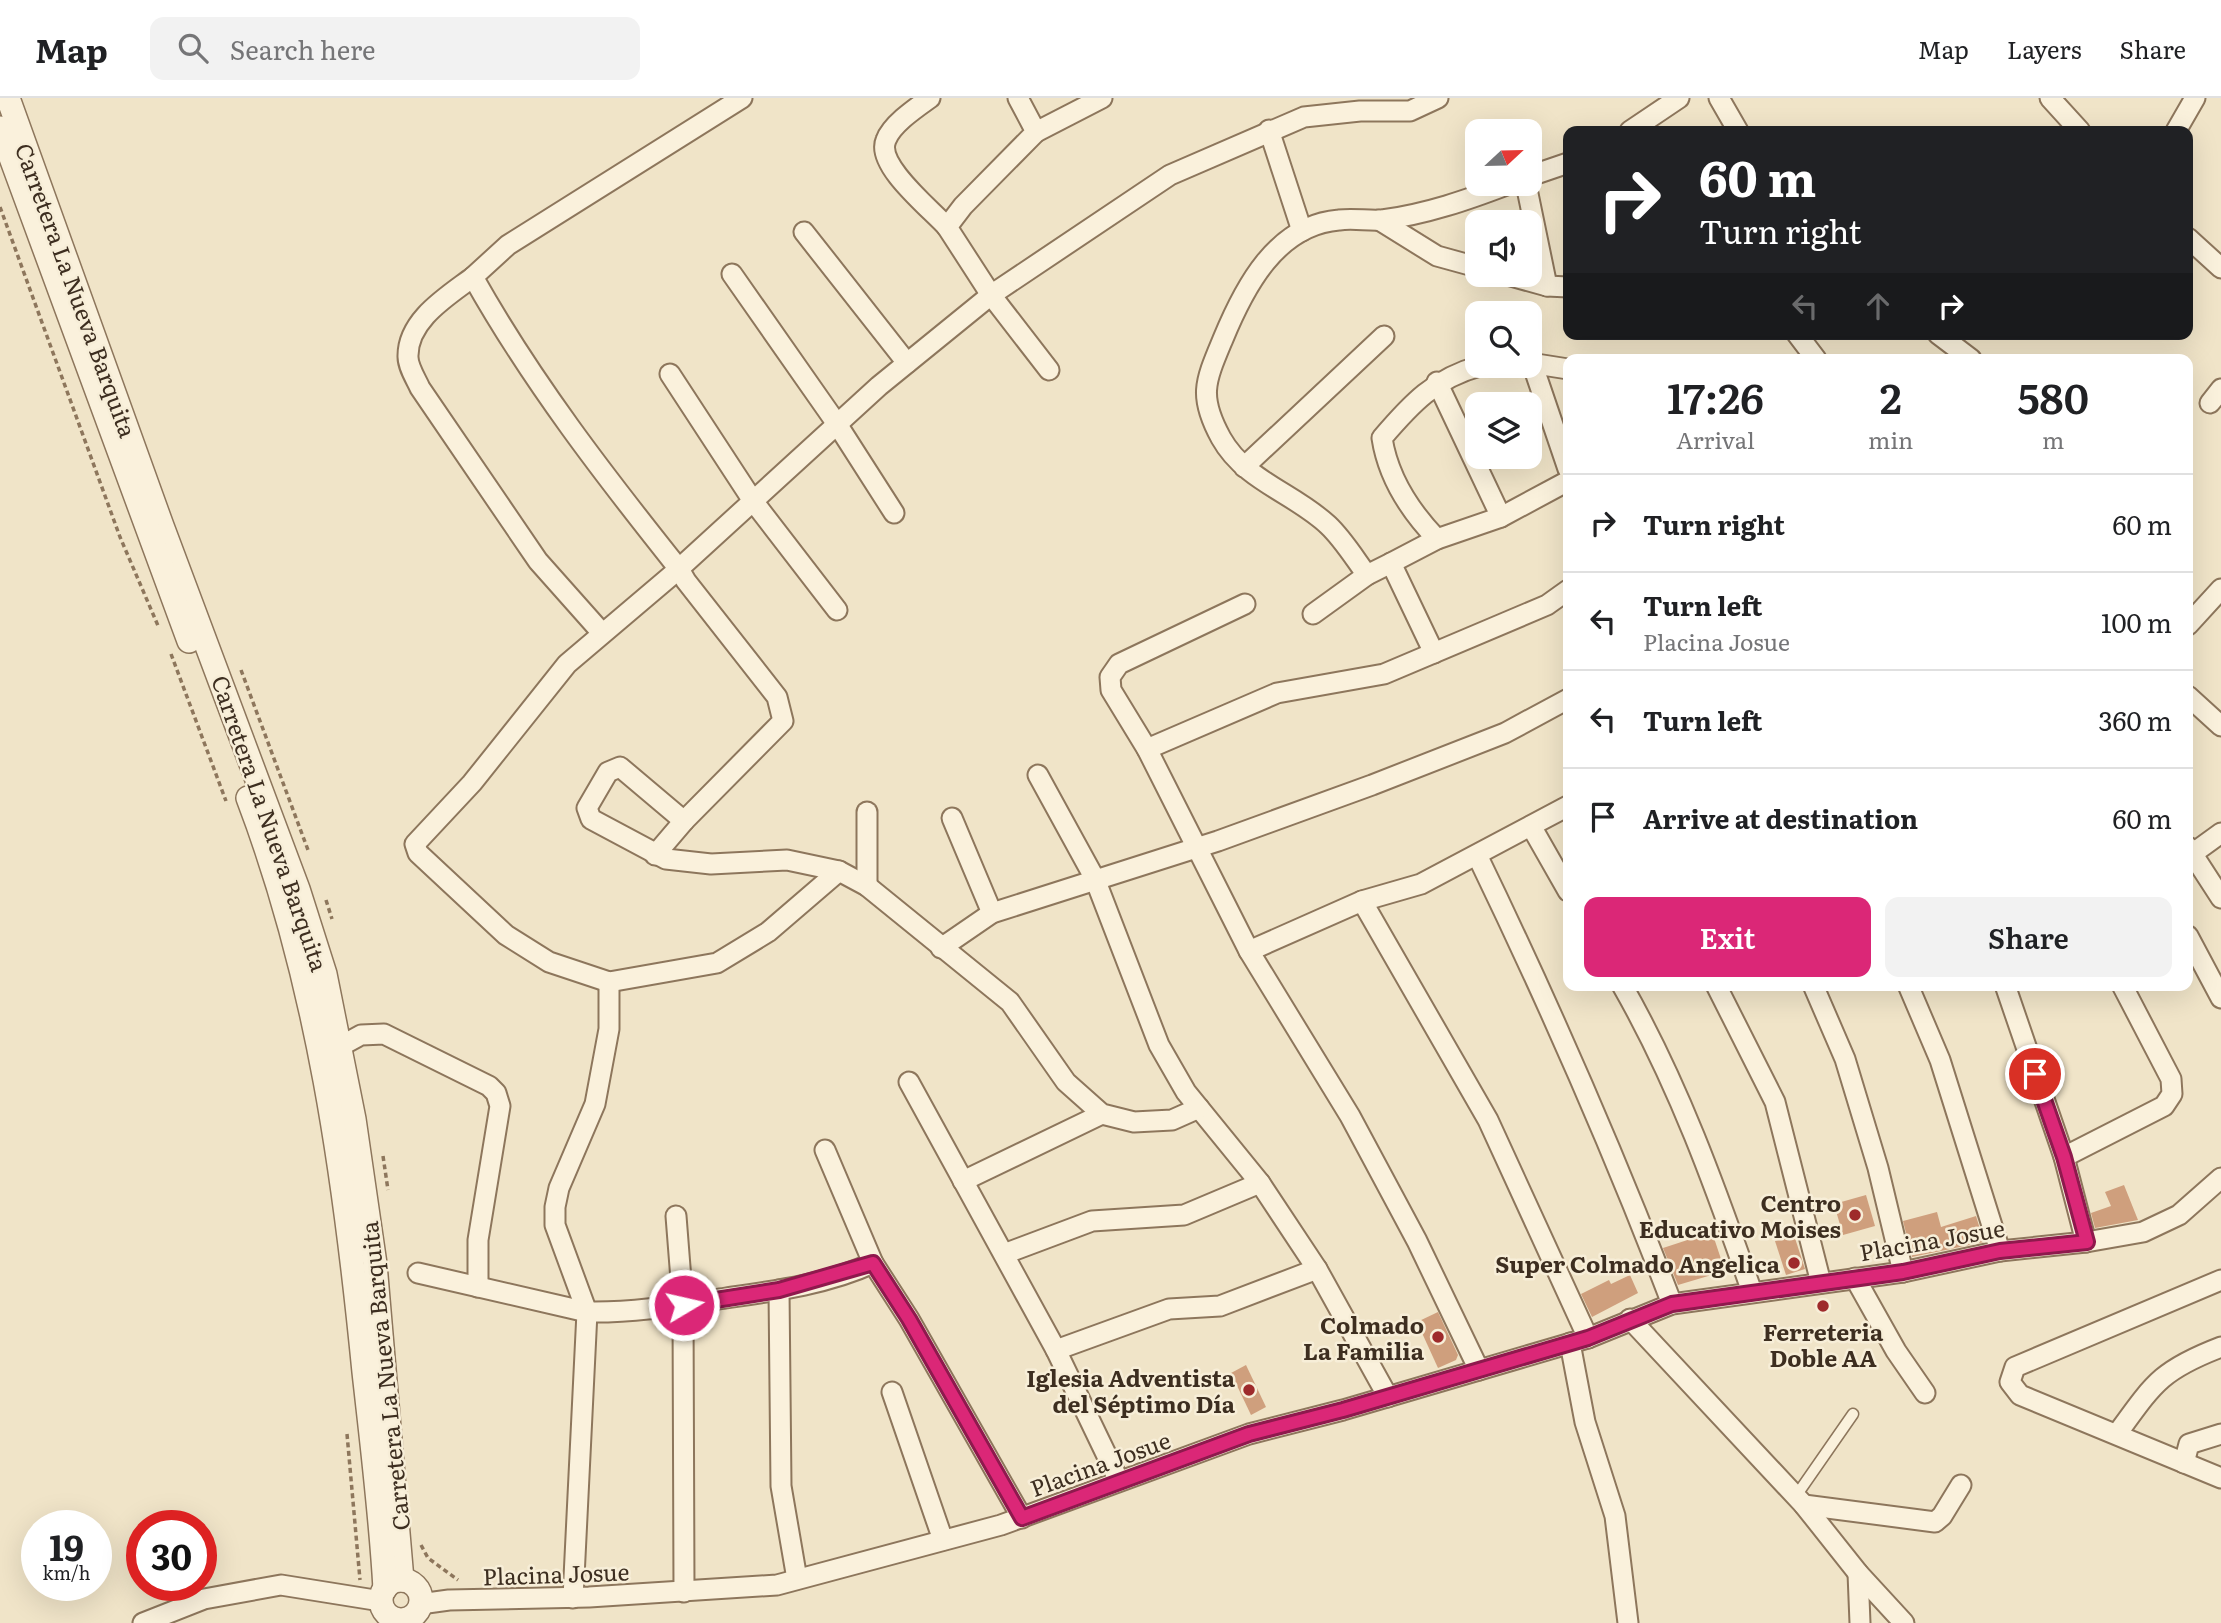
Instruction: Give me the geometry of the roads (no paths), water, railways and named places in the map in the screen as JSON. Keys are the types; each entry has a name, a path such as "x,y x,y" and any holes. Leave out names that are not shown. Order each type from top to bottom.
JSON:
{"street":[{"name":"Carretera La Nueva Barquita","path":"8,98 261,809 339,1047 354,1119 375,1264 382,1591"},
{"path":"602,633 538,561 420,388 407,359 416,328 436,306 508,245 742,98"},
{"path":"929,98 886,138 884,153 890,169 947,226 991,295 1049,370"},
{"path":"1017,98 1036,132"},
{"path":"947,226 963,206 1036,132 1102,98"},
{"path":"839,871 768,932 717,963 609,982 549,962 506,935 418,853 415,844 464,793 567,664 679,569 907,363 991,295 1170,175 1269,130 1304,117 1360,111 1410,111 1438,98"},
{"path":"1637,126 1679,98"},
{"path":"1719,98 1735,126"},
{"path":"2179,126 2195,98"},
{"path":"2053,100 2071,126"},
{"name":"Carretera La Nueva Barquita","path":"0,128 143,521 261,809"},
{"path":"1269,130 1302,231"},
{"path":"1542,172 1563,165"},
{"path":"1367,575 1328,524 1244,467 1222,440 1203,397 1211,367 1239,300 1268,257 1302,231 1337,220 1379,220 1446,208 1478,196"},
{"path":"1529,196 1548,286"},
{"path":"1379,220 1437,256 1465,264"},
{"path":"804,232 907,363"},
{"path":"2193,243 2221,268"},
{"path":"733,274 837,424 894,513"},
{"path":"473,277 499,324 582,447 777,697 783,721 684,821 655,855"},
{"path":"1542,284 1563,287"},
{"path":"1244,467 1384,336"},
{"path":"1802,340 1812,354"},
{"path":"1946,340 1964,354"},
{"path":"1542,365 1563,368"},
{"path":"1437,539 1418,519 1395,480 1385,457 1382,438 1413,401 1437,382 1465,372"},
{"path":"670,373 753,501 836,610"},
{"path":"1536,378 1563,455"},
{"path":"1437,382 1501,517"},
{"path":"1313,614 1367,575 1437,539 1501,517 1563,484"},
{"path":"1391,563 1434,653"},
{"path":"2193,620 2221,589"},
{"path":"1147,749 1277,693 1384,674 1547,605 1563,594"},
{"path":"1245,604 1119,664 1110,677 1111,690 1147,749 1249,951 1350,1116 1417,1241 1479,1370"},
{"path":"2193,700 2219,720"},
{"path":"941,948 992,913 1321,803 1505,733 1563,702"},
{"path":"684,821 620,767 608,772 587,808 591,819 655,855 711,864 787,860 839,871 867,886 1010,1002 1066,1082 1102,1114 1135,1122 1172,1120 1199,1108"},
{"path":"1038,775 1095,879 1159,1045 1199,1108 1260,1183 1317,1269 1388,1397"},
{"path":"1249,951 1362,901 1421,884 1563,809"},
{"path":"867,812 867,886"},
{"path":"953,818 992,913"},
{"path":"1531,826 1563,882"},
{"path":"2193,848 2221,833"},
{"path":"1477,855 1521,947 1623,1178 1672,1304"},
{"path":"2193,855 2221,898"},
{"path":"1362,901 1488,1119 1579,1340 1585,1422 1615,1516 1628,1623"},
{"path":"2193,945 2221,998"},
{"name":"Carretera La Nueva Barquita","path":"315,977 354,1269 382,1591"},
{"path":"573,1598 587,1312 555,1225 555,1208 559,1188 595,1104 609,1029 609,982"},
{"path":"1625,991 1672,1079 1712,1177 1752,1292"},
{"path":"1719,991 1775,1102 1821,1283"},
{"path":"1817,991 1845,1059 1878,1168 1903,1272"},
{"path":"1911,991 1940,1060 2000,1251"},
{"path":"2007,991 2064,1157 2087,1242"},
{"path":"2064,1157 2164,1106 2172,1094 2171,1079 2125,991"},
{"path":"339,1047 361,1035 384,1034 489,1086 496,1093 500,1106 478,1240 478,1287"},
{"path":"909,1082 1056,1350 1119,1481"},
{"path":"963,1181 1102,1114"},
{"path":"825,1150 873,1263 909,1319 1022,1518"},
{"name":"Placina Josue","path":"412,1615 449,1600 573,1598 777,1585 1022,1518 1249,1434 1388,1397 1579,1340 1672,1304 1903,1272 2000,1251 2131,1235 2179,1215 2221,1178"},
{"path":"1004,1254 1092,1222 1184,1215 1260,1183"},
{"path":"676,1216 684,1305 684,1592"},
{"path":"418,1273 587,1312 684,1305 779,1290 873,1263"},
{"path":"1056,1350 1169,1309 1220,1306 1317,1269"},
{"path":"1855,1278 1896,1351 1926,1393"},
{"path":"2221,1280 2015,1367 2010,1382 2020,1395 2221,1478"},
{"path":"779,1290 781,1486 797,1579"},
{"path":"1630,1319 1800,1501 1858,1573 1904,1623"},
{"path":"2117,1434 2152,1386 2165,1374 2182,1362 2221,1347"},
{"path":"892,1392 943,1540"},
{"path":"2184,1463 2189,1444 2221,1434"},
{"path":"1800,1501 1935,1521 1942,1516 1961,1485"},
{"path":"1858,1573 1860,1623"},
{"path":"143,1623 204,1598 281,1585 382,1591 414,1586 412,1615 390,1616 382,1591"}],"lane":[{"path":"1800,1501 1853,1414"}],"place":[{"name":"Centro Educativo Moises","path":"1855,1215"},
{"name":"Super Colmado Angelica","path":"1794,1263"},
{"name":"Ferreteria Doble AA","path":"1823,1306"},
{"name":"Colmado La Familia","path":"1438,1337"},
{"name":"Iglesia Adventista del Séptimo Día","path":"1249,1390"}]}
